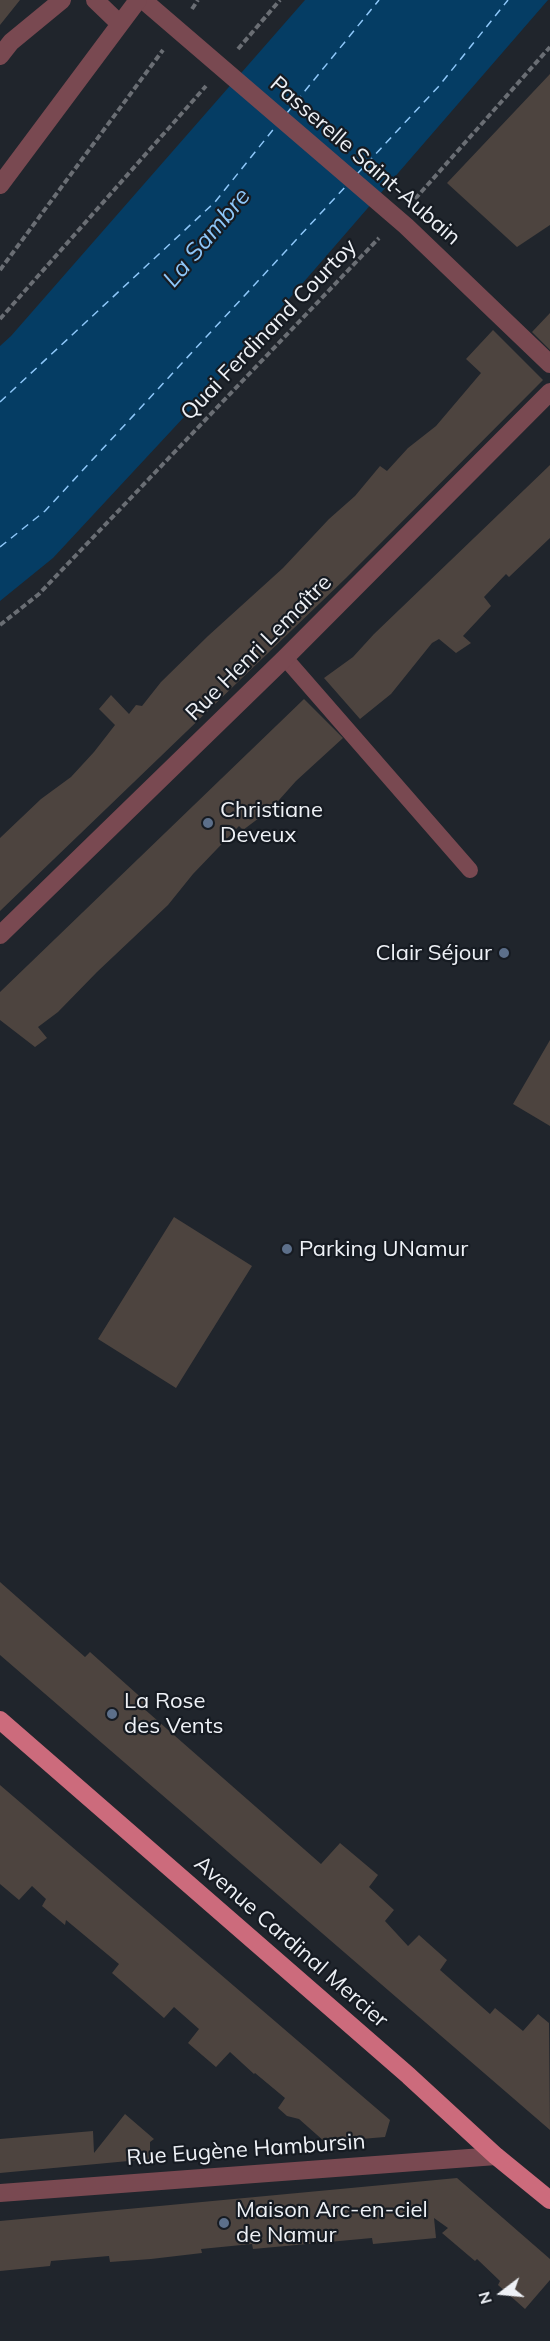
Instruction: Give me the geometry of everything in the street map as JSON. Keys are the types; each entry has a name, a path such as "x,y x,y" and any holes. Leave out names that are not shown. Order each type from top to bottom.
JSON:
{"main road":[{"name":"Avenue Cardinal Mercier","path":"0,1720 409,2076 496,2156 550,2200"}],"street":[{"path":"0,56 11,42 62,0"},
{"path":"95,0 120,24"},
{"path":"0,185 138,0"},
{"name":"Passerelle Saint-Aubain","path":"143,0 406,226 550,364"},
{"name":"Rue Henri Lemaître","path":"0,935 285,658 550,392"},
{"name":"Rue Eugène Hambursin","path":"0,2193 496,2156"}],"lane":[{"path":"285,658 470,870"}],"path":[{"path":"0,270 198,0"},
{"path":"234,54 280,0"},
{"path":"412,202 550,47"},
{"path":"0,319 211,80"},
{"name":"Quai Ferdinand Courtoy","path":"0,625 39,594 384,233"}],"water":[{"name":"La Sambre","path":"305,0 548,0 224,374 53,558 0,601 0,346"}],"building":[{"path":"0,0 20,0 0,25"},
{"path":"550,74 550,225 517,247 447,183"},
{"path":"550,313 550,350 532,332"},
{"path":"493,330 543,380 346,578 0,911 0,838 41,799 71,777 115,725 99,709 111,695 129,714 136,705 142,706 161,682 283,568 329,519 355,496 380,466 387,471 408,448 436,426 481,373 466,359"},
{"path":"550,465 550,538 509,577 506,574 484,597 491,606 463,636 471,643 456,653 439,639 432,643 391,694 360,719 324,678 353,657 374,634"},
{"path":"304,699 343,738 296,781 271,809 243,830 239,826 193,874 168,905 58,1012 38,1027 47,1038 35,1047 0,1020 0,992"},
{"path":"550,1040 550,1126 513,1104"},
{"path":"174,1217 252,1266 176,1388 98,1339"},
{"path":"0,1582 85,1657 90,1652 146,1702 142,1707 321,1864 340,1843 378,1875 369,1887 394,1910 385,1921 408,1946 419,1935 447,1960 440,1970 490,2014 495,2008 523,2031 538,2014 549,2023 550,2130 0,1655"},
{"path":"0,1785 390,2120 385,2137 325,2142 299,2119 287,2116 278,2108 285,2098 230,2052 216,2067 188,2043 199,2029 174,2007 164,2018 112,1973 119,1964 66,1920 65,1925 42,1906 46,1899 32,1886 19,1900 0,1884"},
{"path":"125,2114 154,2139 150,2142 150,2159 0,2173 0,2139 93,2131 94,2153"},
{"path":"457,2178 550,2259 550,2280 525,2309 498,2285 500,2281 477,2259 475,2261 442,2233 448,2228 434,2218 436,2238 373,2244 372,2238 253,2249 252,2244 201,2249 202,2253 151,2259 110,2262 109,2256 51,2261 50,2266 0,2271 0,2221"}],"ferry route":[{"path":"287,113 379,0"},
{"path":"357,174 439,86 508,0"},
{"path":"0,402 215,202 276,126"},
{"path":"0,547 45,511 346,186"}],"place":[{"name":"Christiane Deveux","path":"208,823"},
{"name":"Clair Séjour","path":"504,953"},
{"name":"Parking UNamur","path":"287,1249"},
{"name":"La Rose des Vents","path":"112,1714"},
{"name":"Maison Arc-en-ciel de Namur","path":"224,2223"}]}
